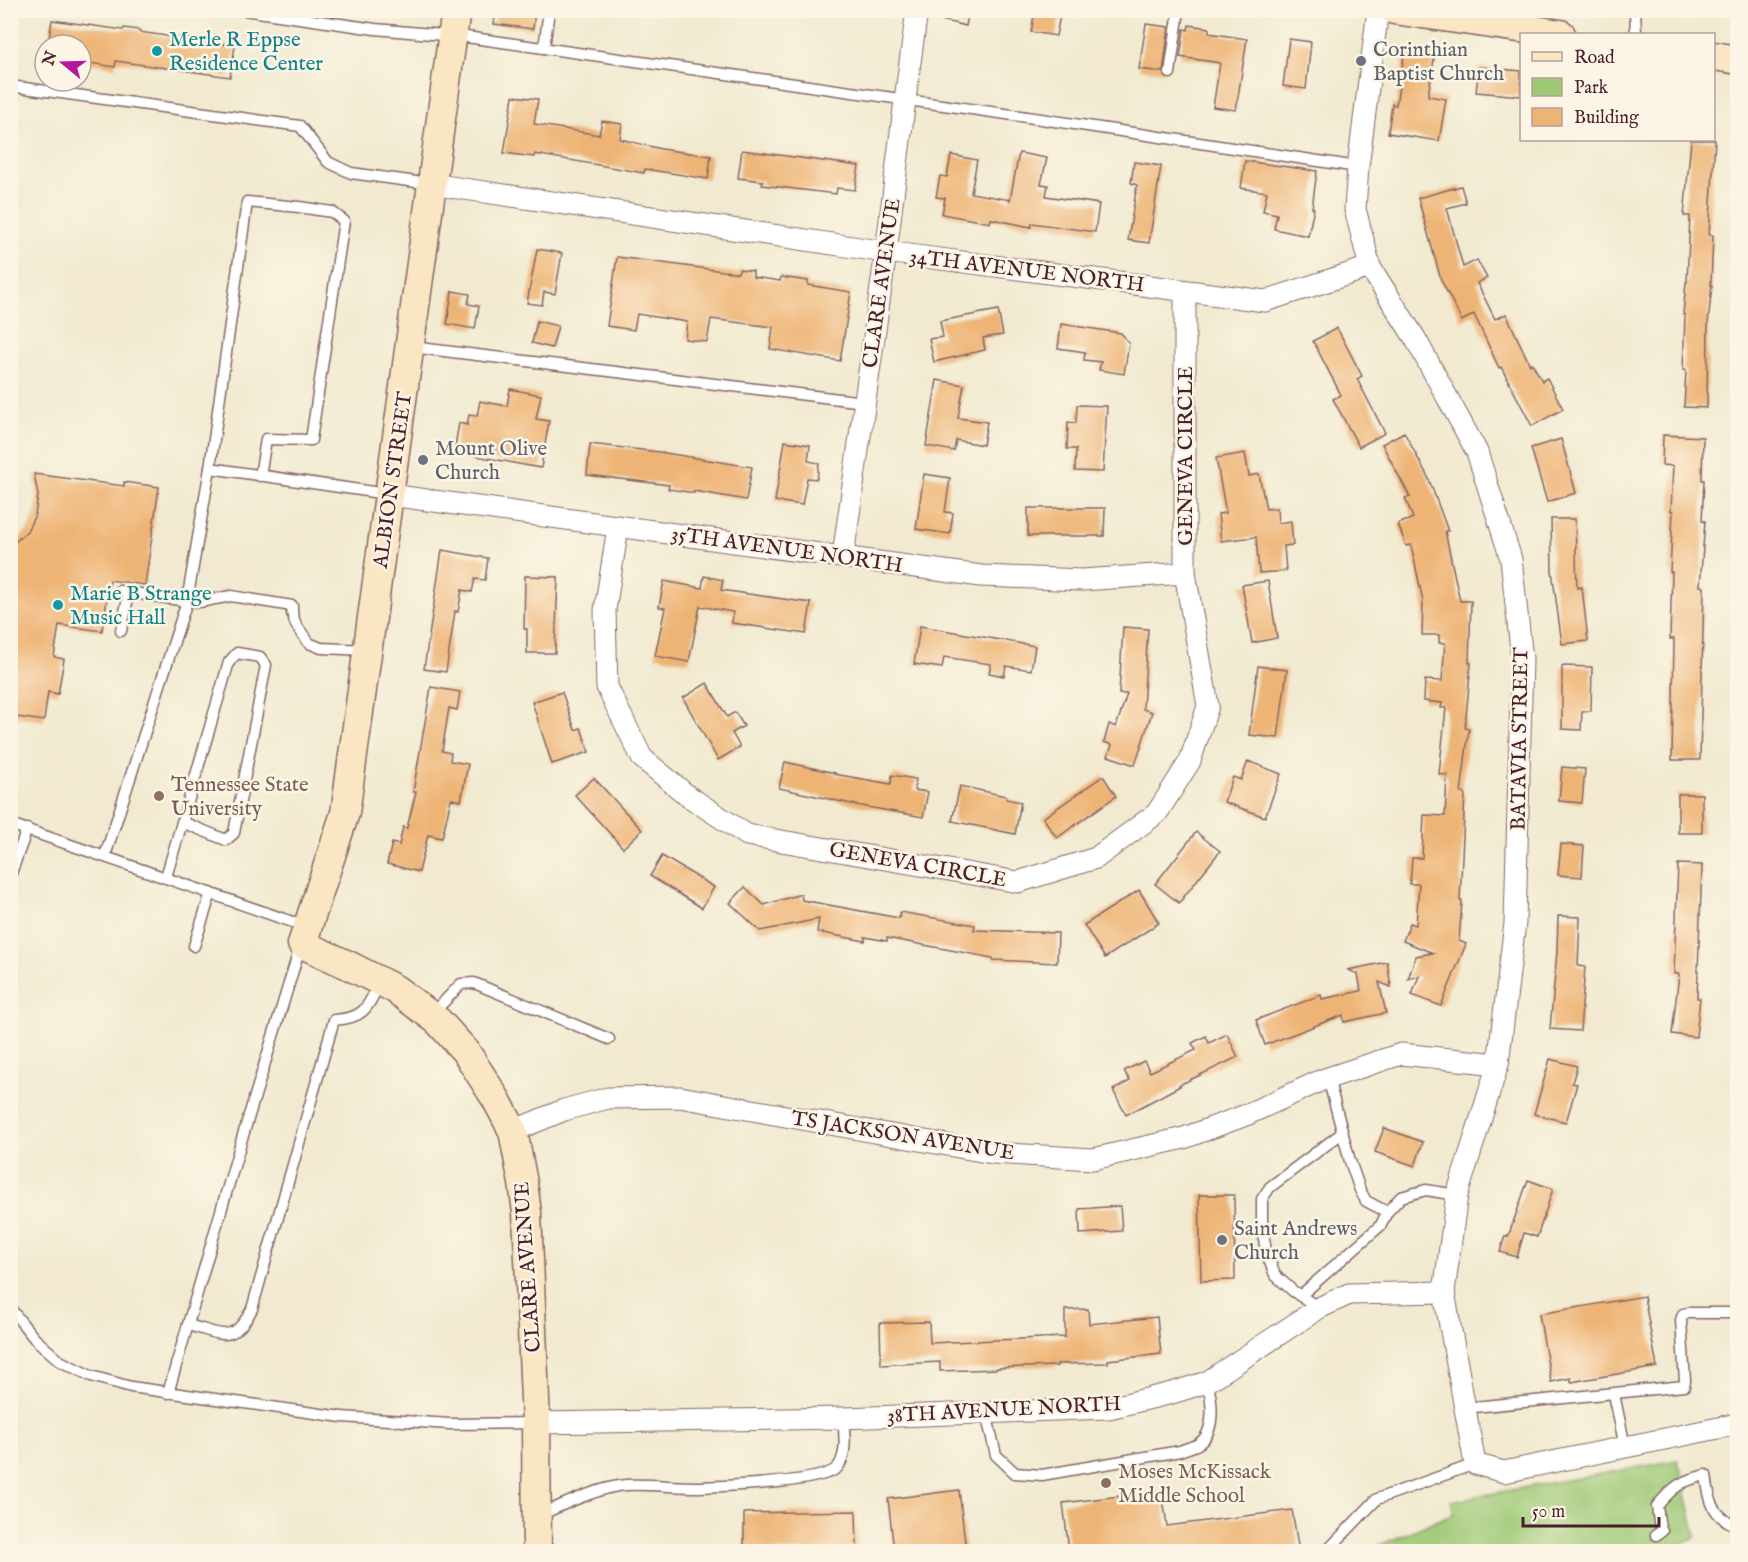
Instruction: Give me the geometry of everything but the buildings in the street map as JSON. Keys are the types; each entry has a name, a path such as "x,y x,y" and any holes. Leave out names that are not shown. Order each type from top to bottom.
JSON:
{"street":[{"name":"CLARE AVENUE","path":"843,556 918,10"},
{"name":"BATAVIA STREET","path":"1378,10 1358,167 1355,209 1370,267 1415,338 1477,452 1511,559 1522,659 1515,923 1498,1064 1457,1195 1444,1292 1474,1464"},
{"path":"1394,10 1554,33"},
{"name":"ALBION STREET","path":"304,935 345,813 454,24"},
{"path":"1715,56 1737,60"},
{"name":"34TH AVENUE NORTH","path":"431,184 886,252 1265,301 1370,267"},
{"name":"GENEVA CIRCLE","path":"618,527 605,610 607,687 642,758 688,796 747,835 1018,882 1096,858 1157,813 1190,760 1208,706 1185,573 1185,291"},
{"name":"35TH AVENUE NORTH","path":"390,495 981,576 1082,580 1185,573"},
{"name":"CLARE AVENUE","path":"304,935 348,964 396,989 431,1015 466,1052 513,1131 527,1213 536,1423 537,1551"},
{"name":"TS JACKSON AVENUE","path":"513,1131 564,1110 608,1098 680,1097 992,1153 1093,1159 1184,1138 1246,1115 1328,1078 1401,1054 1498,1064"},
{"name":"38TH AVENUE NORTH","path":"536,1423 843,1418 1109,1407 1172,1393 1207,1382 1319,1308 1349,1294 1444,1292"},
{"path":"1474,1464 1504,1472 1737,1424"}],"lane":[{"path":"244,10 375,29 454,24 544,48 1358,167"},
{"path":"544,48 549,10"},
{"path":"1170,73 1179,10"},
{"path":"1635,10 1636,33"},
{"path":"10,86 300,126 328,162 351,174 431,184"},
{"path":"105,856 187,602 210,468 247,202 332,212 344,220 311,440 266,439 260,476"},
{"path":"410,346 864,402"},
{"path":"210,468 390,495"},
{"path":"121,631 124,592 187,602 231,596 292,606 296,625 309,644 321,648 368,650"},
{"path":"166,877 182,822 229,662 237,653 260,657 266,665 234,833 226,840 182,822"},
{"path":"10,824 211,893 304,935 168,1393"},
{"path":"10,876 27,830"},
{"path":"194,946 211,893"},
{"path":"188,1325 229,1334 244,1324 252,1309 334,1020 359,1015 369,1005 381,981"},
{"path":"431,1015 461,984 474,983 609,1039"},
{"path":"1328,1078 1360,1190 1366,1202 1387,1212"},
{"path":"1319,1308 1300,1296 1275,1275 1266,1252 1262,1225 1262,1199 1270,1186 1342,1133"},
{"path":"1300,1296 1381,1225 1387,1212 1401,1197 1426,1190 1457,1195"},
{"path":"10,1308 34,1338 71,1367 92,1377 116,1383 168,1393 342,1417 450,1424 536,1423"},
{"path":"1464,1408 1684,1386 1681,1320 1683,1314 1737,1313"},
{"path":"986,1413 996,1455 1016,1473 1042,1474 1180,1451 1200,1443 1210,1427 1212,1399 1207,1382"},
{"path":"1614,1394 1625,1447"},
{"path":"537,1516 588,1495 624,1485 700,1487 807,1479 825,1474 837,1468 844,1450 843,1418"},
{"path":"1326,1551 1377,1499 1474,1464"},
{"path":"1656,1535 1662,1531 1657,1506 1672,1488 1690,1479 1706,1475 1710,1501 1716,1511 1727,1522 1737,1526"}],"green space":[{"path":"1678,1460 1696,1537 1660,1552 1364,1552 1454,1513 1451,1501"}],"place":[{"name":"Merle R Eppse Residence Center","path":"157,51"},
{"name":"Corinthian Baptist Church","path":"1361,61"},
{"name":"Mount Olive Church","path":"423,460"},
{"name":"Marie B Strange Music Hall","path":"58,605"},
{"name":"Tennessee State University","path":"159,796"},
{"name":"Saint Andrews Church","path":"1222,1240"},
{"name":"Moses McKissack Middle School","path":"1106,1483"}]}
